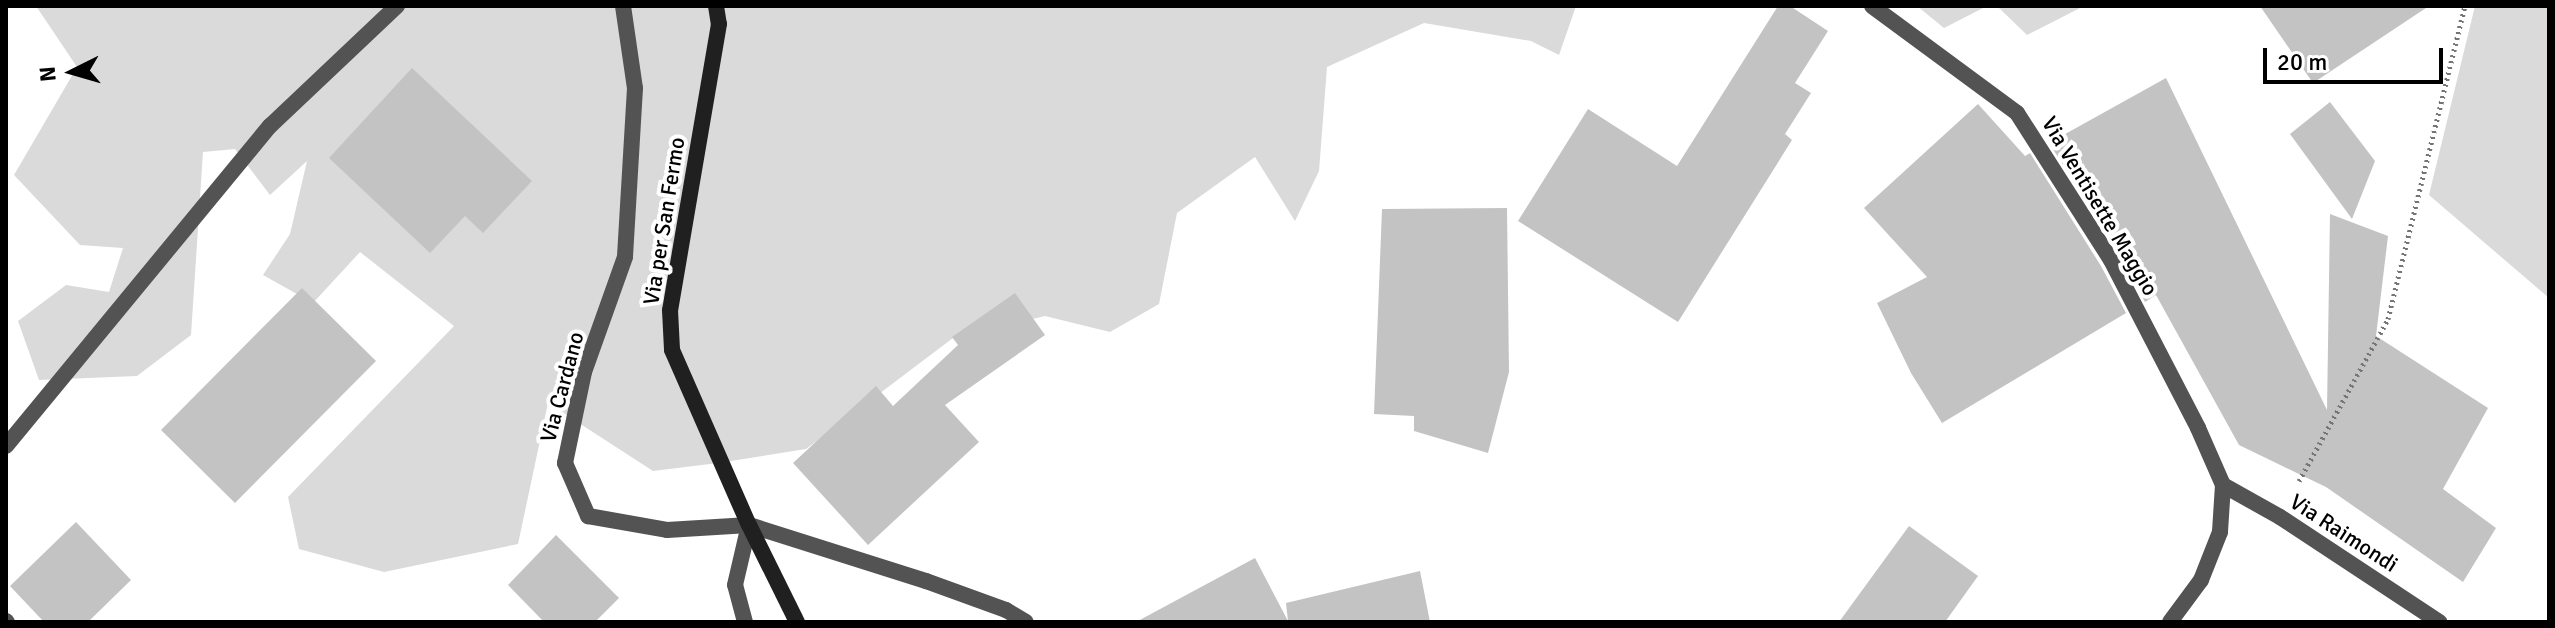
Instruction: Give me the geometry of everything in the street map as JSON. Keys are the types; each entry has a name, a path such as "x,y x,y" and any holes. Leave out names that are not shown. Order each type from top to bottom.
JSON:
{"main road":[{"name":"Via per San Fermo","path":"716,6 719,24 670,310 672,350 749,525 797,622"}],"street":[{"path":"6,446 270,126 397,6"},
{"name":"Via Cardano","path":"623,6 635,88 625,257 584,372 565,463 588,516 667,530 749,525 926,581 1006,610 1026,622"},
{"name":"Via Ventisette Maggio","path":"1872,6 2017,113 2111,260 2198,428 2223,485"},
{"path":"2170,622 2201,580 2220,532 2223,485"},
{"name":"Via Raimondi","path":"2223,485 2280,517 2439,622"},
{"path":"745,622 735,585 749,525"}],"path":[{"path":"2280,517 2388,319 2465,6"}],"shaded area":[{"path":"36,6 1576,6 1559,55 1531,41 1424,23 1327,67 1319,171 1295,221 1255,157 1177,213 1159,304 1110,332 1045,316 953,338 806,449 718,463 653,471 548,403 518,544 384,572 299,549 288,497 454,326 360,252 313,303 263,275 290,234 307,161 270,195 235,149 203,152 191,335 137,376 39,380 18,321 66,285 109,292 123,248 80,245 14,175 77,67"},
{"path":"1917,6 1987,6 1944,28"},
{"path":"1997,6 2084,6 2027,35"},
{"path":"2475,6 2549,6 2549,298 2429,195"}],"building":[{"path":"1778,6 1790,6 1828,31 1795,83 1811,93 1785,134 1792,140 1678,322 1518,221 1588,109 1677,166"},
{"path":"2260,6 2429,6 2313,83"},
{"path":"412,68 532,181 483,233 465,216 430,253 329,158"},
{"path":"2166,78 2327,410 2330,214 2388,236 2376,336 2488,408 2443,489 2496,528 2463,582 2326,487 2239,445 2156,295 2145,302 2120,254 2049,143"},
{"path":"2330,102 2375,161 2352,219 2290,134"},
{"path":"1978,104 2025,156 2030,153 2101,266 2126,313 1942,423 1911,373 1877,303 1927,277 1864,208"},
{"path":"1507,208 1509,372 1488,453 1414,431 1414,416 1374,414 1382,209"},
{"path":"302,288 376,361 235,503 161,430"},
{"path":"1015,293 1045,335 945,405 979,442 868,545 793,463 876,386 893,406 958,345 952,337"},
{"path":"76,522 131,580 88,622 44,622 10,586"},
{"path":"1909,526 1978,576 1945,622 1839,622"},
{"path":"556,535 619,598 595,622 544,622 508,585"},
{"path":"1255,558 1288,621 1286,603 1420,571 1430,622 1136,622"}]}
